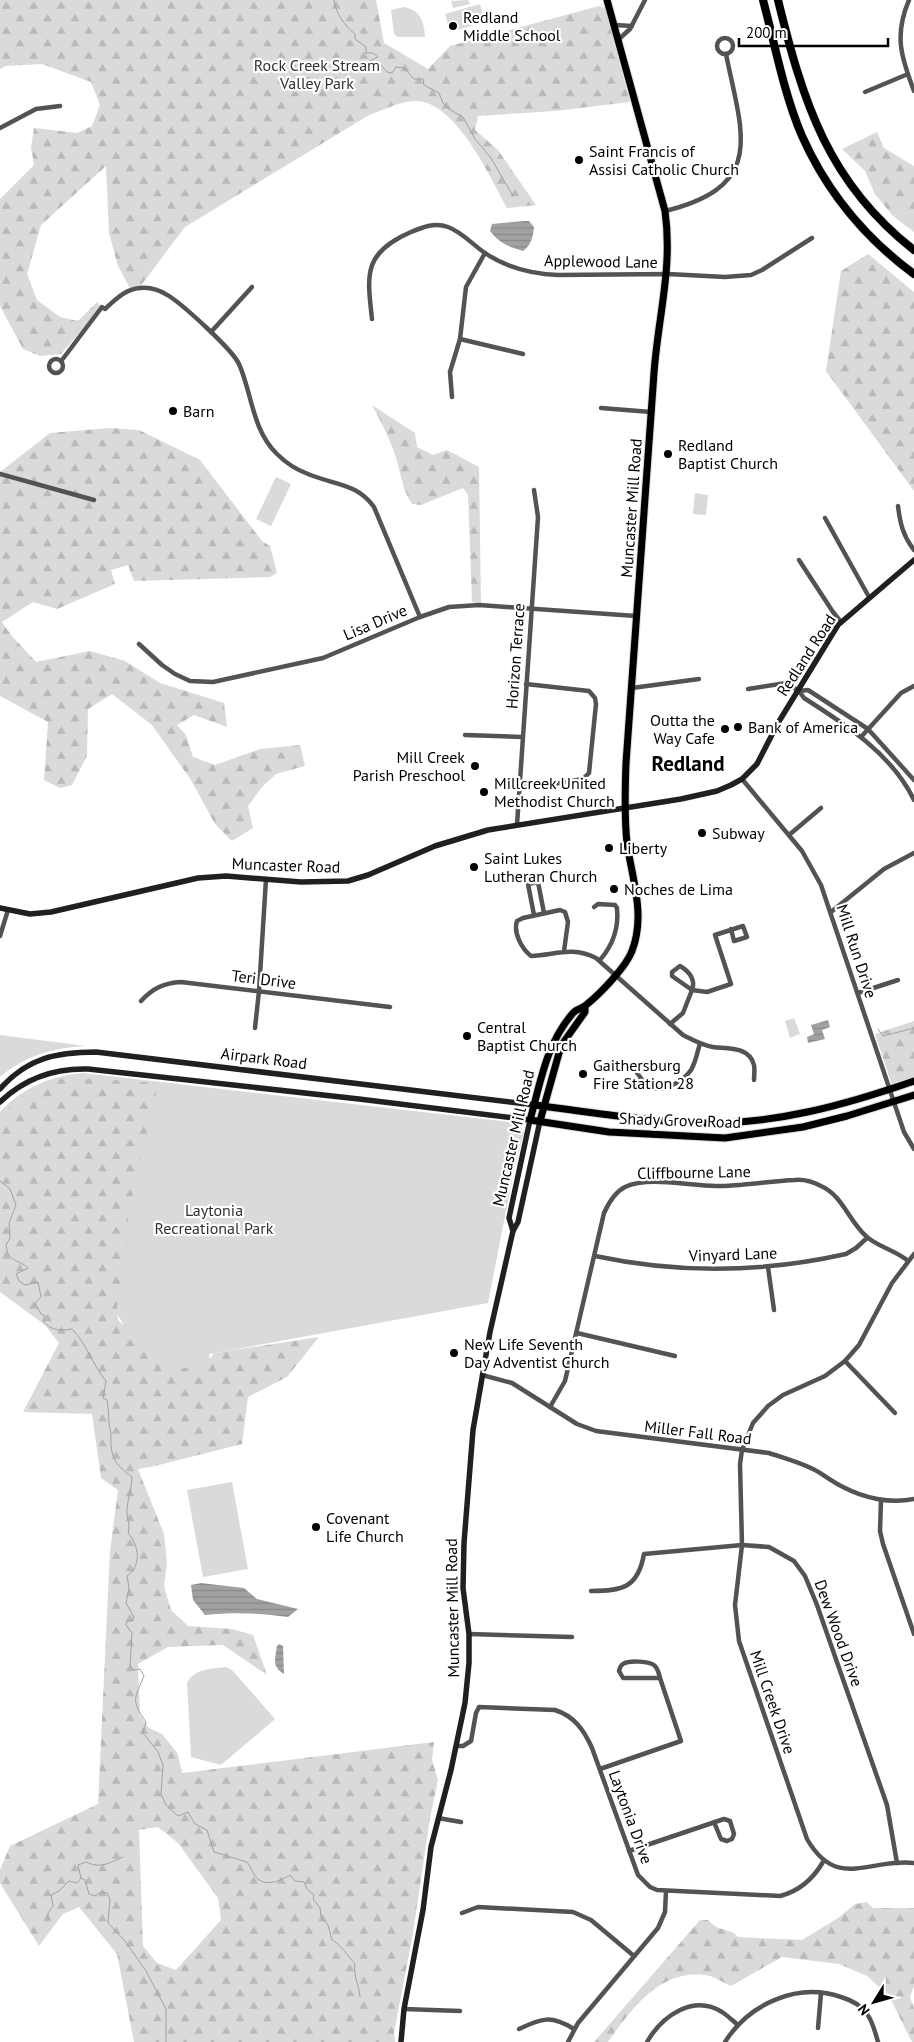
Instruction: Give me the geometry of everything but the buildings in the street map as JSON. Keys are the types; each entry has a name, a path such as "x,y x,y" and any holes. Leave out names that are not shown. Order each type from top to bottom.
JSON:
{"highway":[{"path":"763,0 793,110 817,168 832,191 866,233 914,274"},
{"path":"778,0 803,94 829,151 842,174 858,196 895,235 914,250"}],"main road":[{"name":"Muncaster Mill Road","path":"530,1120 544,1067 556,1036 575,1011 585,1007 627,961 637,934 638,920 625,808 636,616 656,345 668,274 668,232 665,211 607,0"},
{"name":"Muncaster Mill Road","path":"540,1122 558,1053 585,1012 585,1007"},
{"name":"Shady Grove Road","path":"534,1105 640,1119 701,1123 728,1122 804,1113 843,1104 914,1081"},
{"name":"Shady Grove Road","path":"530,1120 609,1132 725,1138 803,1127 914,1095"}],"street":[{"path":"619,39 632,26 645,0"},
{"path":"909,0 903,13 900,34 901,52 914,91"},
{"path":"615,25 632,26"},
{"path":"665,211 706,197 722,187 738,163 741,152 742,133 726,54"},
{"path":"865,92 908,74"},
{"path":"0,128 36,109 60,106"},
{"name":"Applewood Lane","path":"372,319 368,284 370,268 377,255 390,242 420,228 434,225 442,225 456,232 485,253 513,268 541,274 668,274 725,277 751,275 812,238"},
{"path":"452,397 450,372 460,339 466,287 485,253"},
{"path":"211,332 252,287"},
{"path":"62,360 102,307 105,309 123,293 140,288 153,288 168,295 211,332 238,362 258,425 264,438 275,452 285,461 307,474 355,489 369,500 374,507 420,617"},
{"path":"460,339 524,354"},
{"path":"601,408 652,412"},
{"path":"0,474 94,500"},
{"name":"Horizon Terrace","path":"517,825 518,786 538,517 534,490"},
{"path":"898,506 906,540 914,550"},
{"path":"825,518 869,597"},
{"path":"800,560 832,612 841,622"},
{"name":"Redland Road","path":"625,808 708,793 742,779 757,764 825,645 841,622 914,560"},
{"name":"Lisa Drive","path":"139,644 175,674 190,681 213,682 323,658 420,617 449,607 465,605 636,616"},
{"path":"632,688 698,679"},
{"path":"748,689 786,683 799,691 804,698 861,737 890,765 914,800"},
{"path":"518,786 547,785 583,779 589,773 596,704 595,698 589,691 526,684"},
{"path":"861,737 902,693 914,686"},
{"path":"799,691 808,690 868,729 914,780"},
{"path":"465,735 522,737"},
{"name":"Mill Run Drive","path":"742,779 789,835 814,870 831,912 904,1132 914,1149"},
{"name":"Muncaster Road","path":"0,908 30,914 51,912 198,878 226,876 301,882 348,881 368,875 460,838 517,825 625,808"},
{"path":"789,835 821,808"},
{"path":"831,912 884,869 914,853"},
{"path":"255,1028 266,879"},
{"path":"534,915 528,884 538,882 544,913"},
{"path":"594,907 598,904 611,904 618,908 614,940 609,950 600,960"},
{"path":"0,936 8,910"},
{"path":"564,951 568,916 560,910 534,915 517,921 515,926 520,941 526,952 531,956 564,951 588,954 600,960 683,1035 700,1044 732,1048 746,1054 754,1067 754,1080"},
{"path":"670,1024 683,1012 692,990 694,982 683,968 678,967 672,972 672,976 692,990 707,992 731,984 714,935 730,929"},
{"path":"858,993 898,980"},
{"name":"Teri Drive","path":"141,1001 150,990 172,983 259,991 390,1007"},
{"path":"637,1073 646,1085 651,1087 667,1087 679,1081 691,1070 700,1044"},
{"name":"Airpark Road","path":"0,1089 18,1072 42,1059 64,1053 96,1052 534,1105"},
{"name":"Airpark Road","path":"0,1102 16,1089 48,1072 88,1069 530,1120"},
{"name":"Muncaster Mill Road","path":"512,1231 509,1218 530,1120"},
{"name":"Muncaster Mill Road","path":"401,2042 404,2009 423,1910 431,1847 465,1703 469,1663 469,1634 463,1588 464,1543 473,1430 482,1375 512,1231 518,1222 540,1122"},
{"name":"Cliffbourne Lane","path":"550,1407 565,1381 604,1213 609,1202 624,1187 641,1182 714,1186 753,1185 796,1180 806,1181 828,1190 838,1199 853,1222 867,1238 908,1261"},
{"name":"Vinyard Lane","path":"595,1256 638,1265 672,1268 707,1270 768,1267 846,1254 867,1238"},
{"name":"Mill Creek Drive","path":"823,1862 814,1852 807,1839 739,1641 735,1605 742,1545 740,1464 742,1450 753,1423 768,1406 783,1395 815,1382 845,1361 864,1338 892,1282 914,1254"},
{"path":"768,1267 774,1310"},
{"path":"577,1333 675,1356"},
{"path":"845,1361 895,1413"},
{"name":"Miller Fall Road","path":"482,1375 512,1383 577,1424 596,1431 770,1453 797,1462 842,1487 861,1495 882,1500 914,1498"},
{"path":"882,1500 880,1531 883,1544 914,1634"},
{"name":"Dew Wood Drive","path":"590,1591 619,1589 632,1582 641,1570 644,1554 742,1545 769,1548 794,1561 805,1576 817,1606 887,1805 897,1863"},
{"path":"469,1634 572,1637"},
{"path":"600,1769 681,1742 660,1678 655,1666 649,1663 624,1663 620,1666 619,1671 623,1678 660,1678"},
{"name":"Laytonia Drive","path":"456,1746 463,1746 471,1741 476,1713 479,1707 555,1710 566,1714 585,1732 638,1874 644,1882 657,1890 666,1892 780,1896 790,1894 807,1883 823,1862"},
{"path":"438,1818 461,1822"},
{"path":"629,1851 714,1822 724,1819 730,1821 734,1834 732,1839 727,1841 721,1839 714,1822"},
{"path":"823,1862 835,1867 848,1869 897,1863 914,1863"},
{"path":"568,2042 574,2028 662,1923 666,1892"},
{"path":"462,1913 478,1907 574,1912 590,1920 634,1956"},
{"path":"725,2042 749,2014 780,1997 801,1993 833,1994 859,2005 873,2024 878,2042"},
{"path":"818,2028 821,1993"},
{"path":"646,2042 655,2029 669,2016 688,2006 710,2007 722,2012 738,2025"},
{"path":"404,2009 460,2011"},
{"path":"519,2029 536,2020 549,2018 562,2021 574,2028"}],"green space":[{"name":"Rock Creek Stream Valley Park","path":"0,0 376,0 384,43 428,69 450,46 599,6 605,8 607,14 630,102 555,111 478,116 475,130 498,150 536,205 507,208 469,142 457,126 443,113 429,104 414,101 391,106 369,115 185,227 139,288 131,290 118,266 109,233 106,166 41,225 27,274 37,300 60,317 78,321 97,302 102,307 61,354 40,356 23,349 0,306 0,199 34,165 31,147 34,128 77,133 92,126 100,105 91,82 42,64 6,66 0,69"},
{"path":"468,0 470,4 453,8 451,1"},
{"path":"480,4 485,22 450,32 445,14"},
{"path":"404,7 414,11 420,17 424,26 425,37 398,37 394,34 391,10"},
{"path":"877,132 884,148 914,166 914,211 893,216 875,194 865,171 842,149"},
{"path":"914,211 914,232 893,216"},
{"path":"868,254 914,292 914,491 826,371 841,271"},
{"path":"372,405 415,433 417,447 433,455 447,450 479,467 481,603 472,602 468,495 463,488 421,505 412,504 403,485 392,446"},
{"path":"110,428 139,430 200,460 262,541 270,546 277,573 270,577 134,581 128,565 111,570 115,584 57,609 33,602 2,622 11,635 36,662 90,651 125,661 160,683 224,703 227,727 194,715 177,725 186,735 193,757 215,765 260,749 300,745 305,766 276,774 262,787 248,806 253,828 232,841 215,824 191,780 152,725 112,694 88,709 87,756 72,785 60,788 44,780 48,722 0,696 0,472 50,433"},
{"path":"276,477 291,484 271,526 256,519"},
{"path":"695,493 708,495 706,515 693,514"},
{"path":"794,1018 800,1034 790,1038 785,1021"},
{"path":"914,1021 914,1077 892,1085 875,1034"},
{"path":"0,1035 86,1046 40,1054 20,1063 0,1077"},
{"name":"Laytonia Recreational Park","path":"83,1073 518,1123 524,1132 513,1175 488,1303 209,1354 228,1446 158,1416 122,1322 53,1206 0,1149 0,1112 18,1096 37,1085 59,1077"},
{"path":"66,1077 157,1083 154,1113 144,1142 128,1218 126,1272 117,1306 118,1320 166,1366 203,1370 214,1353 319,1337 287,1377 248,1397 242,1444 138,1469 164,1534 167,1563 164,1586 171,1610 188,1626 232,1629 253,1635 267,1675 223,1645 168,1647 138,1664 140,1715 149,1728 162,1734 178,1754 182,1773 434,1742 432,1760 438,1780 430,1818 413,1933 394,2033 395,2042 134,2042 117,1954 79,1907 63,1914 39,1946 0,1883 0,1870 10,1846 98,1804 110,1551 118,1490 101,1478 92,1414 23,1412 59,1343 45,1325 0,1292 0,1116 28,1092","holes":["158,1827 178,1843 218,1898 221,1920 176,1970 157,1963 143,1946 139,1830"]},
{"path":"232,1482 248,1569 203,1577 187,1490"},
{"path":"226,1667 232,1670 275,1719 221,1765 191,1757 187,1683 194,1674"},
{"path":"867,1902 873,1908 914,1908 914,1986 910,1997 914,2008 914,2042 912,2042 889,1996 867,1976 839,1964 782,1957 731,1986 710,1976 693,1975 677,1977 650,1993 638,2004 608,2042 594,2042 700,1920 708,1920 716,1927 731,1932 738,1937 802,1940 838,1918 855,1904"}],"shaded area":[{"path":"529,221 534,227 531,240 523,251 505,244 490,231 492,224"},
{"path":"828,1020 830,1027 822,1030 825,1039 808,1043 807,1037 814,1034 811,1025"},
{"path":"201,1583 244,1588 257,1599 298,1609 288,1617 246,1613 205,1615 193,1600 191,1585"},
{"path":"279,1644 283,1646 284,1674 278,1669 275,1662 276,1647"}],"waterway":[{"path":"334,0 339,15 347,27 355,34 355,39 366,47 366,53 373,53 378,57 363,64 371,66 380,64 387,72 392,73 396,67 404,68 414,79 423,79 424,85 439,93 443,103 463,117 475,139 491,158 513,196"},
{"path":"878,1029 883,1036 914,1028"},
{"path":"0,1181 10,1189 16,1205 9,1223 10,1238 6,1245 7,1251 11,1258 28,1268 16,1274 19,1281 25,1285 38,1282 41,1297 35,1303 41,1314 45,1316 43,1321 49,1327 56,1330 72,1329 106,1381 103,1398 107,1400 112,1454 121,1468 132,1477 127,1509 128,1533 135,1543 137,1561 132,1572 127,1576 129,1588 126,1603 134,1617 132,1621 127,1621 126,1625 132,1633 130,1666 134,1670 140,1669 144,1676 136,1695 136,1704 146,1722 143,1733 158,1752 163,1765 161,1794 166,1805 178,1816 188,1812 195,1824 207,1830 214,1852 247,1862 257,1878 262,1881 270,1883 290,1875 295,1881 304,1882 307,1889 314,1895 313,1899 320,1908 321,1917 328,1925 332,1940 341,1947 355,1964 360,1997"},
{"path":"48,1919 48,1913 53,1906 51,1895 59,1891 69,1881 77,1883 81,1878 78,1865 86,1862 101,1865 123,1857"},
{"path":"81,1878 85,1880 89,1894 95,1896 101,1892 107,1893 110,1899 108,1923 125,1941 146,1971 166,2009 166,2042"}],"place":[{"name":"Redland Middle School","path":"453,26"},
{"name":"Saint Francis of Assisi Catholic Church","path":"579,160"},
{"name":"Barn","path":"173,411"},
{"name":"Redland Baptist Church","path":"668,454"},
{"name":"Bank of America","path":"738,727"},
{"name":"Outta the Way Cafe","path":"725,729"},
{"name":"Mill Creek Parish Preschool","path":"475,766"},
{"name":"Millcreek United Methodist Church","path":"484,792"},
{"name":"Subway","path":"702,833"},
{"name":"Liberty","path":"609,848"},
{"name":"Saint Lukes Lutheran Church","path":"474,867"},
{"name":"Noches de Lima","path":"614,889"},
{"name":"Central Baptist Church","path":"467,1036"},
{"name":"Gaithersburg Fire Station 28","path":"583,1074"},
{"name":"New Life Seventh Day Adventist Church","path":"454,1353"},
{"name":"Covenant Life Church","path":"316,1527"}],"district":[{"name":"Redland","path":"688,764"}]}
